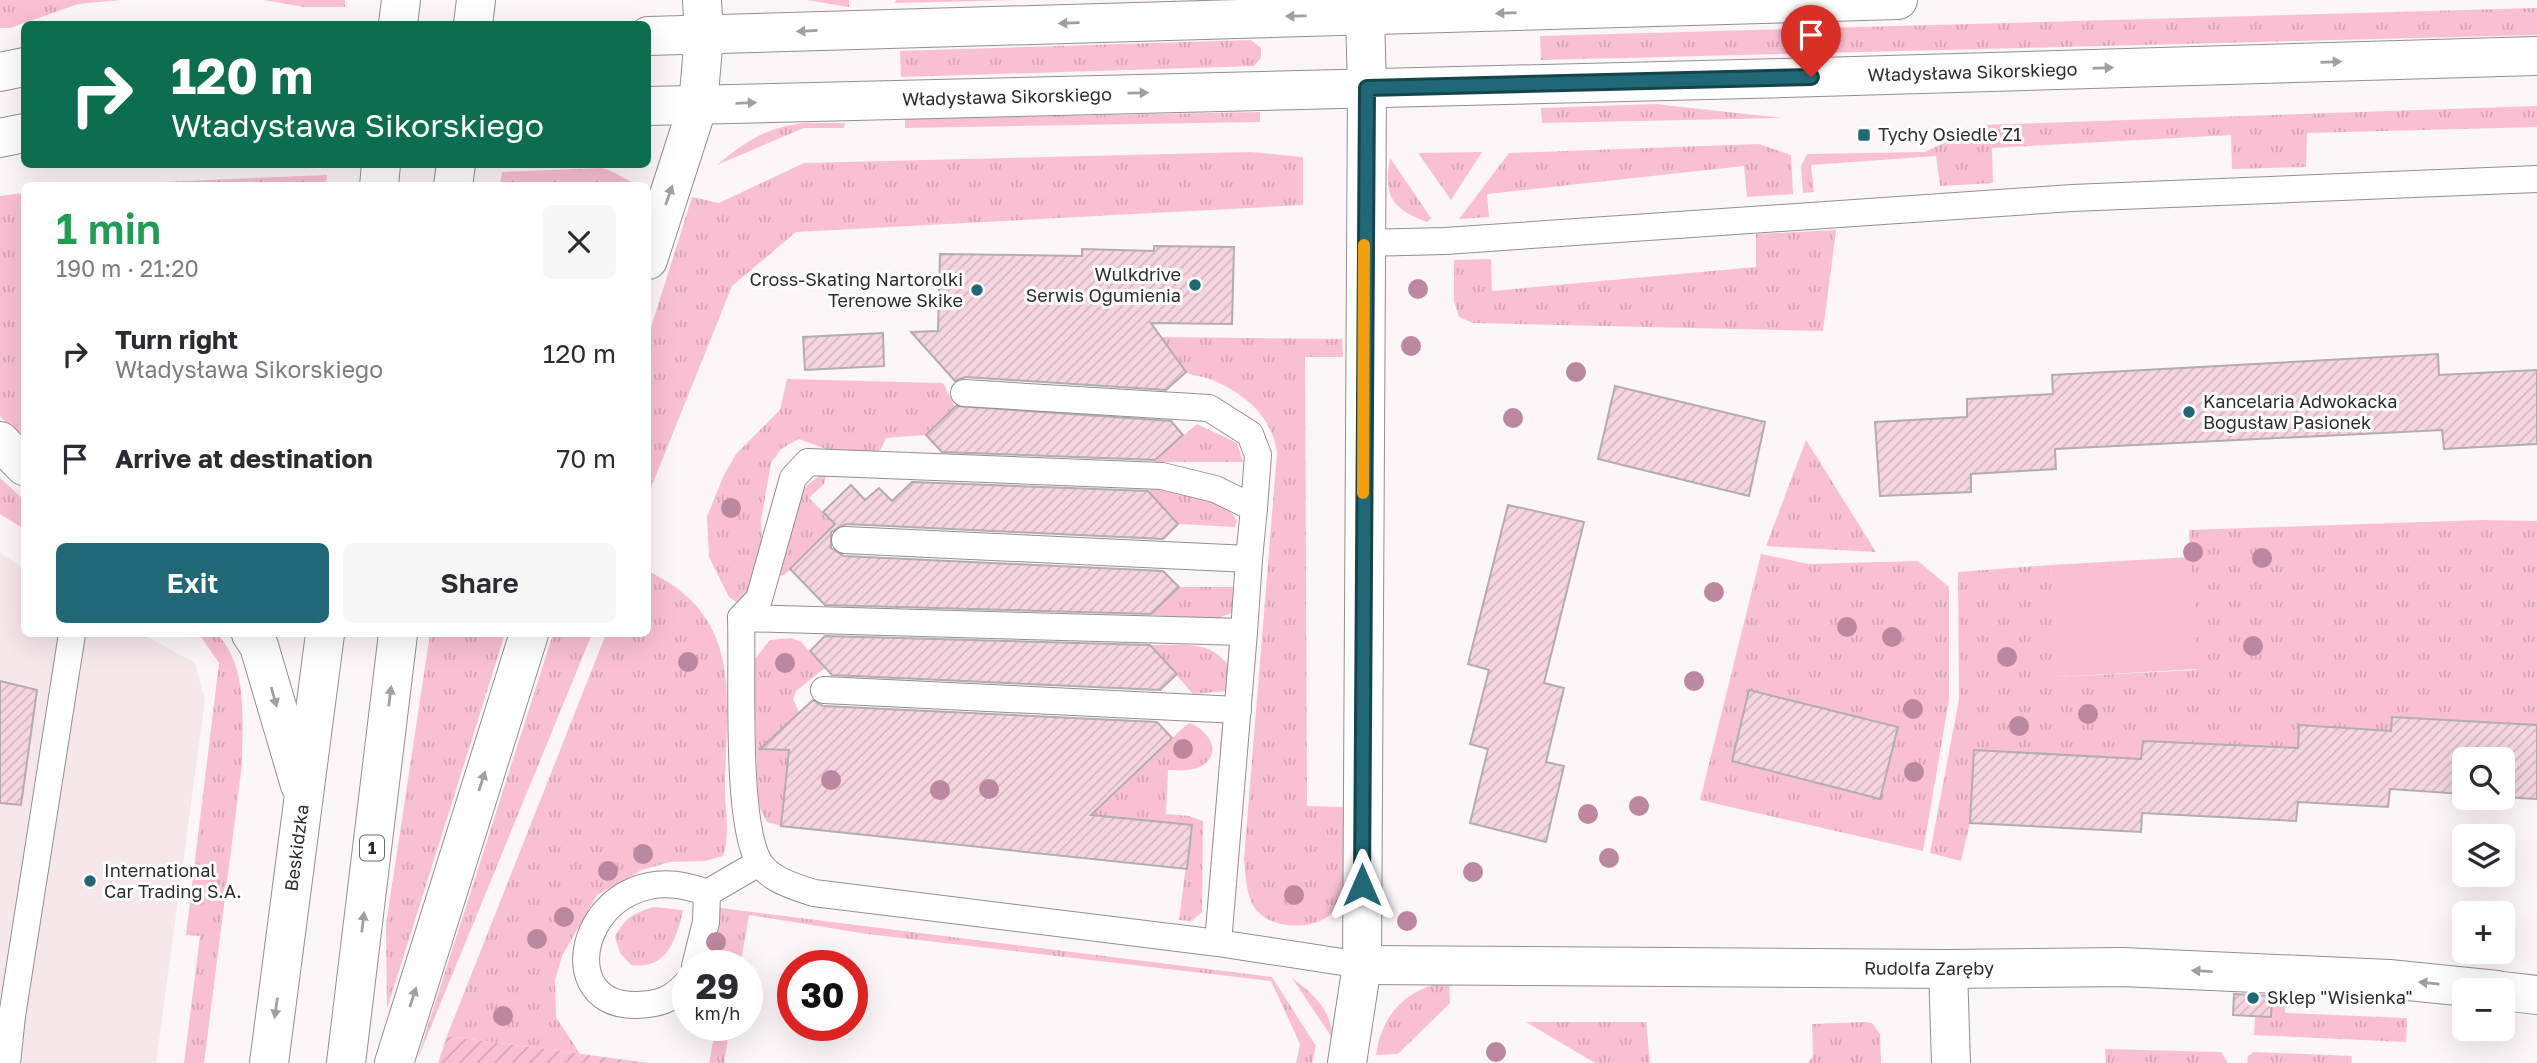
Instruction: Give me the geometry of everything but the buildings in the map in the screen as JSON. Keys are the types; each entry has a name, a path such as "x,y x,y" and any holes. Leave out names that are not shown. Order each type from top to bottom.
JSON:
{"street":[{"path":"398,21 401,0"},
{"path":"473,21 476,0"},
{"path":"651,35 703,18 1898,0"},
{"path":"1347,1063 1362,965 1364,243 1367,88 1364,7"},
{"path":"651,251 698,104 703,18"},
{"name":"Władysława Sikorskiego","path":"651,106 2537,56"},
{"path":"0,72 21,68"},
{"path":"0,138 21,134"},
{"path":"0,441 21,463"},
{"path":"253,637 259,646 305,801"},
{"name":"Beskidzka","path":"269,1063 325,637"},
{"name":"1","path":"346,1063 398,637"},
{"path":"394,1063 528,637"},
{"name":"Rudolfa Zaręby","path":"1362,965 1948,969 2122,967 2389,979 2452,985"},
{"path":"1948,969 1951,1063"},
{"path":"2515,992 2537,995"}],"lane":[{"path":"1364,243 1445,241 2072,198 2537,180"},
{"path":"964,393 1209,408 1250,433 1258,455 1218,943"},
{"path":"1254,508 1215,489 1162,476 808,462 793,478 759,600 741,618 746,818 760,863 783,883 814,893 1218,943 1362,965"},
{"path":"845,540 1250,559"},
{"path":"741,618 1244,632"},
{"path":"7,1063 9,972 71,637"},
{"path":"824,690 1238,710"},
{"path":"672,997 659,1004 631,1005 607,998 592,985 586,952 588,937 595,922 608,908 642,886 678,883 706,893 760,863"},
{"path":"699,950 706,922 706,893"}],"shaded area":[{"name":"International Car Trading S.A.","path":"0,553 21,566 21,637 147,637 195,663 205,700 156,1063 0,1063"}],"green space":[{"path":"0,0 121,0 78,4 30,21 21,21 21,24 10,28 0,28"},
{"path":"264,0 345,0 345,7 304,7"},
{"path":"807,0 849,0 849,7"},
{"path":"896,0 1020,0 895,3"},
{"path":"2537,8 2537,35 1541,60 1540,36"},
{"path":"1251,40 1261,48 1261,58 1254,66 901,77 900,51"},
{"path":"1655,104 1783,118 1542,123 1541,108"},
{"path":"2537,106 2537,127 2307,133 2306,167 2232,169 2231,135 1992,148 1993,183 1940,186 1936,156 1811,165 1814,192 1803,193 1801,166 1807,154 1925,152 1981,125"},
{"path":"1260,112 1260,122 905,128 905,119"},
{"path":"803,123 845,123 844,128 804,128 717,165 737,149 767,132"},
{"path":"1759,144 1791,155 1793,194 1747,197 1744,166 1487,194 1489,217 1459,219 1509,153"},
{"path":"1251,152 1303,157 1303,205 796,232 732,286 651,488 651,327 692,197 719,203 804,163"},
{"path":"1482,152 1451,200 1418,153"},
{"path":"1390,158 1431,218 1427,222 1405,212 1392,199 1388,182"},
{"path":"601,168 632,182 500,182 502,172"},
{"path":"327,175 326,182 161,182"},
{"path":"21,193 21,438 0,416 0,196"},
{"path":"1836,230 1823,331 1473,323 1459,317 1454,301 1454,260 1491,259 1492,291 1756,267 1756,234"},
{"path":"1161,337 1342,339 1343,357 1305,357 1307,806 1343,807 1344,868 1341,899 1336,910 1315,923 1277,923 1257,911 1249,893 1244,859 1277,453 1274,439 1262,416 1253,406 1220,383 1182,369"},
{"path":"787,379 943,383 955,407 926,435 886,438 881,449 871,457 834,452 799,439 781,449 771,463 761,520 762,541 744,602 739,604 729,597 709,557 707,517 723,477 736,454 780,410"},
{"path":"1197,424 1237,443 1243,462 1153,462"},
{"path":"1806,440 1876,552 1766,546"},
{"path":"821,474 826,475 824,484 809,498 834,523 829,532 784,575 778,576 793,497"},
{"path":"0,478 21,497 21,527 0,514"},
{"path":"1149,486 1198,494 1221,504 1237,521 1235,527 1178,524 1151,495"},
{"path":"2482,520 2537,521 2537,725 2393,717 2391,731 2300,725 2297,748 2143,741 2141,759 1974,750 1970,823 1961,861 1930,853 1959,699 1958,572 2051,565 2058,677 2197,670 2189,530"},
{"path":"1761,554 1809,564 1918,561 1949,587 1949,700 1923,851 1700,800"},
{"path":"2191,557 2198,669 2057,677 2051,565"},
{"path":"651,573 679,590 700,611 715,634 723,660 727,688 727,829 723,856 705,861 670,862 642,870 597,895 562,956 555,980 556,1017 580,1054 447,1036 605,637 651,637"},
{"path":"1179,587 1238,587 1234,612 1216,619 1150,615"},
{"path":"201,637 219,637 234,662 242,695 242,764 204,1063 184,1063 200,936 186,935 219,663"},
{"path":"430,637 504,637 387,1009 386,925"},
{"path":"552,637 591,637 416,1063"},
{"path":"791,638 801,642 825,668 796,691 793,699 799,712 775,735 789,750 1142,767 1185,726 1190,723 1196,726 1210,740 1211,757 1198,768 1168,770 1166,814 1189,816 1203,821 1202,912 1192,921 1179,920 1191,825 785,783 781,826 767,822 758,796 753,661 770,640"},
{"path":"1150,645 1195,646 1214,652 1230,668 1226,691 1193,694"},
{"path":"654,907 683,910 677,932 668,951 661,958 653,963 631,965 620,953 615,937 630,917"},
{"path":"713,907 1272,977 1316,1046 1312,1063 1296,1063 1300,1044 1271,981 867,934 749,915 743,950 706,950"},
{"path":"1292,978 1308,991 1325,1011 1333,1039"},
{"path":"2273,980 2286,981 2285,1013 2407,1018 2406,1042 2254,1035 2255,1016 2271,1017"},
{"path":"1449,981 1450,1003 1398,1054 1376,1055 1384,1027 1399,1005 1421,990"},
{"path":"1526,1022 1646,1022 1650,1063 1595,1063"},
{"path":"1872,1023 1880,1034 1881,1063 1808,1063 1813,1056 1812,1024"},
{"path":"447,1036 649,1063 438,1063"},
{"path":"713,1041 728,1041 724,1063 709,1063"},
{"path":"2105,1049 2221,1052 2228,1063 2106,1063"},
{"path":"2254,1052 2352,1056 2351,1063 2247,1063 2248,1056"}],"slow traffic":[{"path":"1363,493 1364,245"}],"place":[{"name":"Tychy Osiedle Z1","path":"1864,135"},
{"name":"Wulkdrive Serwis Ogumienia","path":"1195,285"},
{"name":"Cross-Skating Nartorolki Terenowe Skike","path":"977,290"},
{"name":"Kancelaria Adwokacka Bogusław Pasionek","path":"2189,412"},
{"name":"International Car Trading S.A.","path":"90,881"},
{"name":"Sklep \"Wisienka\"","path":"2253,998"}],"route":[{"path":"1362,885 1363,270 1367,88 1811,77"}]}
